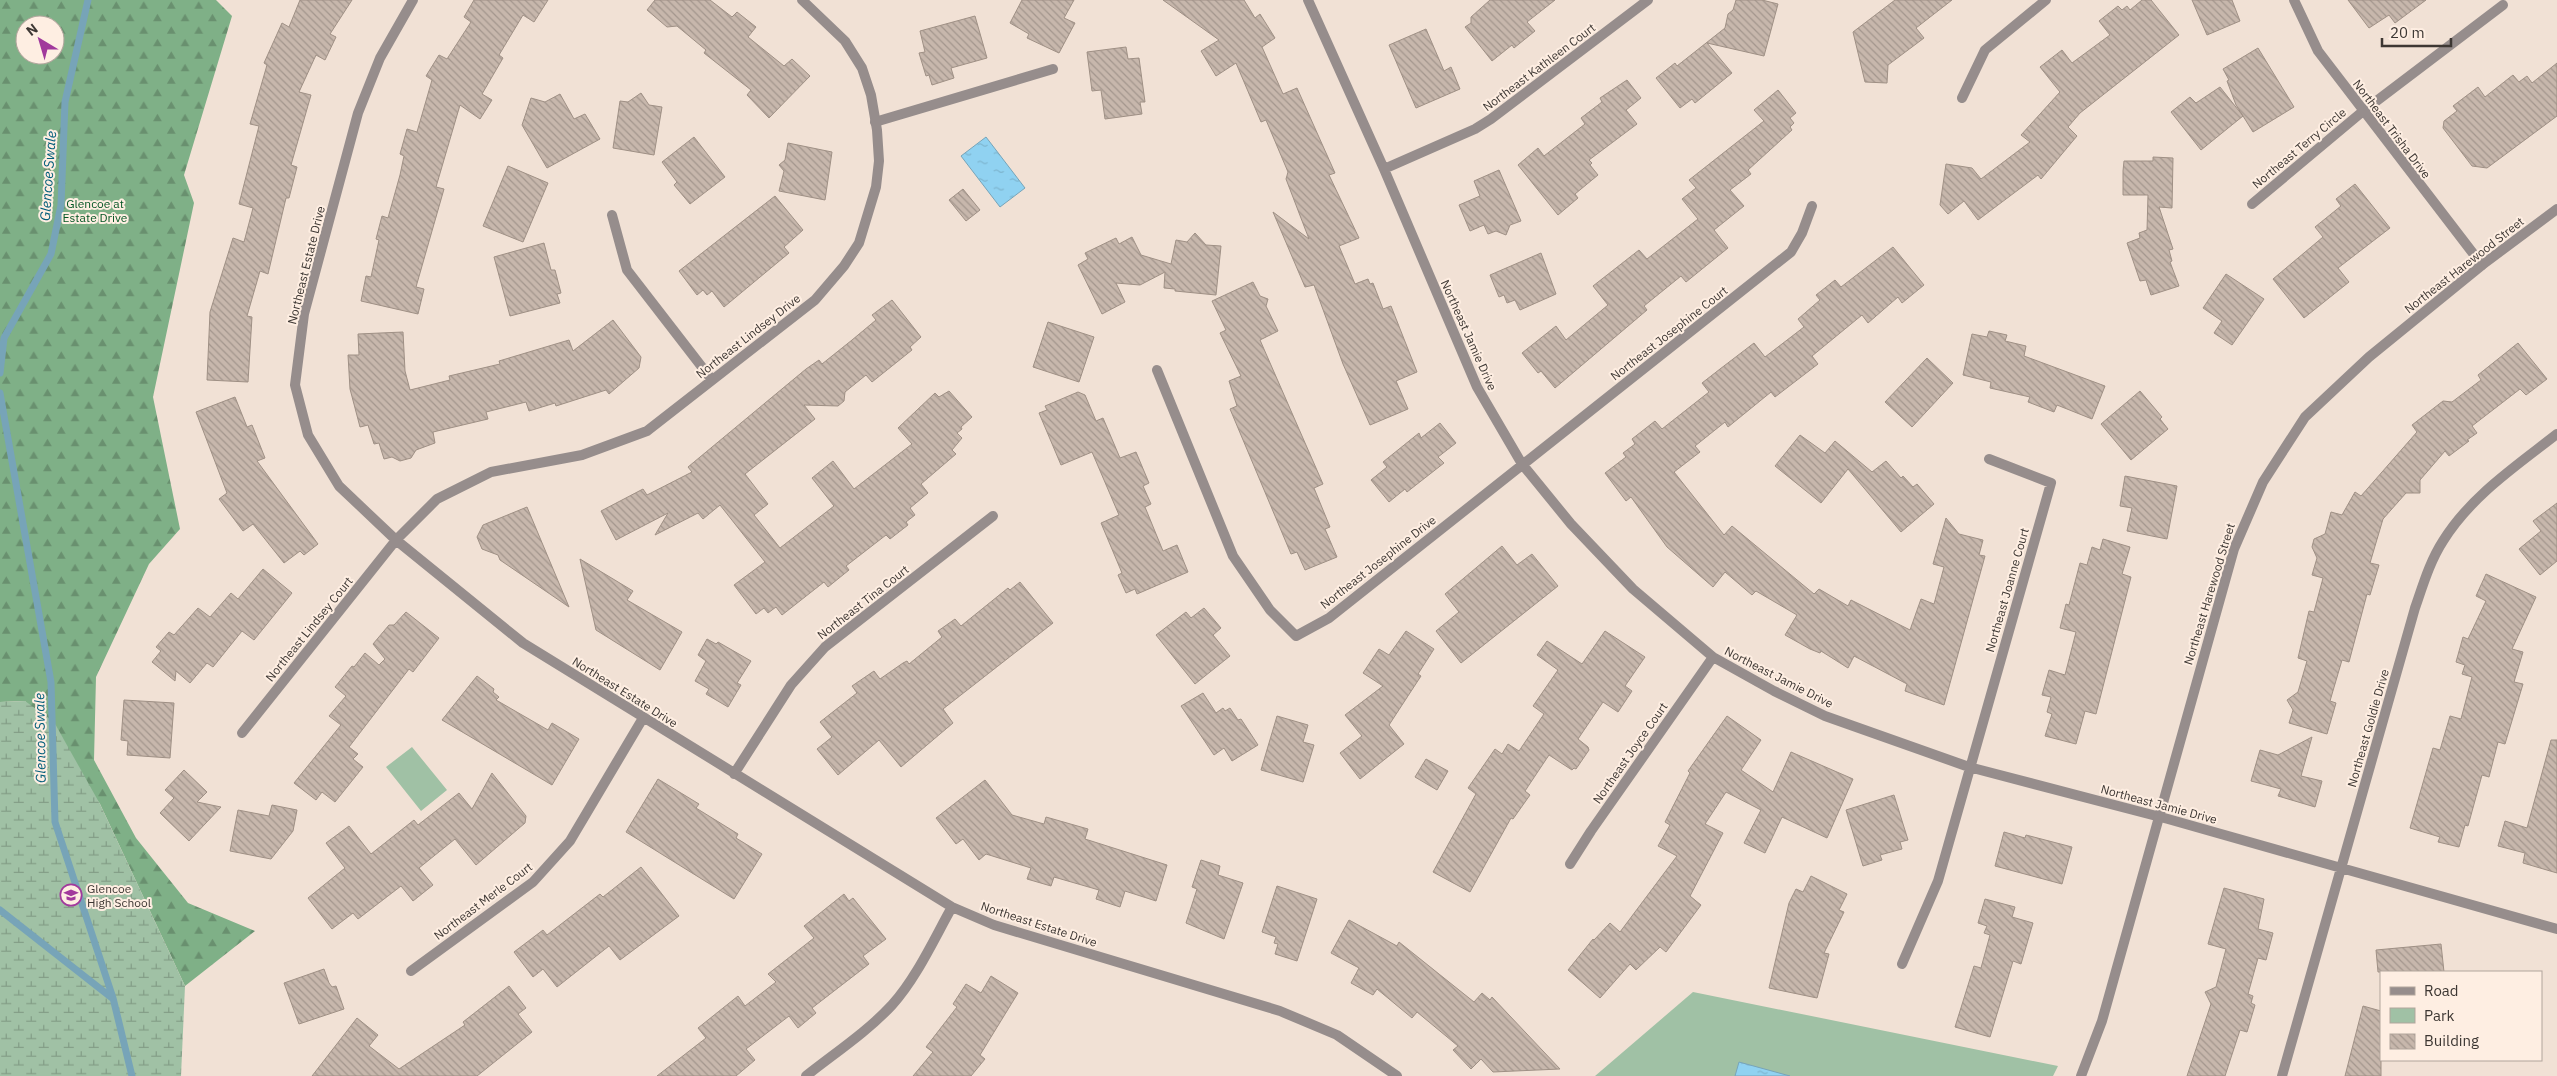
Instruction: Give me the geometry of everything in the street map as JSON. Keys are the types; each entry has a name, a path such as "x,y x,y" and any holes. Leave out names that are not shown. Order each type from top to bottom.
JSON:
{"street":[{"name":"Northeast Estate Drive","path":"412,0 380,58 358,113 304,314 295,385 308,435 339,486 396,540 523,643 642,718 952,907 994,925 1280,1011 1337,1035 1397,1076"},
{"name":"Northeast Lindsey Drive","path":"396,540 437,500 491,472 582,455 647,430 815,300 844,266 859,243 876,187 879,160 871,95 862,68 846,42 802,0"},
{"name":"Northeast Jamie Drive","path":"1308,0 1384,169 1477,387 1522,464 1572,524 1633,589 1713,657 1774,691 1825,716 1969,767 2159,816 2557,929"},
{"name":"Northeast Kathleen Court","path":"1384,169 1491,119 1648,0"},
{"path":"1962,98 1985,50 2046,0"},
{"name":"Northeast Trisha Drive","path":"2294,0 2318,51 2362,112 2482,265"},
{"name":"Northeast Terry Circle","path":"2252,204 2362,112 2503,5"},
{"path":"875,122 1053,69"},
{"name":"Northeast Josephine Court","path":"1522,464 1791,252 1802,233 1812,206"},
{"name":"Northeast Harewood Street","path":"2081,1076 2102,1021 2234,549 2252,503 2276,458 2305,418 2328,394 2369,357 2482,265 2557,209"},
{"path":"612,215 627,270 712,380"},
{"name":"Northeast Josephine Drive","path":"1158,370 1233,556 1270,610 1296,636 1329,618 1522,464"},
{"name":"Northeast Goldie Drive","path":"2282,1076 2415,608 2432,560 2443,540 2473,503 2557,434"},
{"name":"Northeast Joanne Court","path":"1969,767 2051,483 1989,459"},
{"name":"Northeast Tina Court","path":"734,774 791,685 825,647 993,516"},
{"name":"Northeast Lindsey Court","path":"242,733 396,540"},
{"name":"Northeast Joyce Court","path":"1570,864 1713,657"},
{"name":"Northeast Merle Court","path":"411,971 532,882 570,841 642,718"},
{"path":"1902,964 1938,881 1969,767"},
{"path":"806,1076 870,1026 892,1004 918,966 952,907"}],"green space":[{"name":"Glencoe at Estate Drive","path":"0,0 216,0 232,16 184,175 194,203 153,397 180,529 149,564 96,677 94,760 136,838 188,903 255,931 185,986 100,804 25,701 0,702"},
{"name":"Glencoe High School","path":"25,701 54,722 100,804 185,986 181,1076 0,1076 0,702"},
{"path":"412,747 447,790 421,811 386,767"},
{"path":"1693,992 2058,1066 2053,1076 1595,1076"}],"water":[{"path":"986,137 1025,188 1000,207 961,156"},
{"path":"1739,1062 1790,1076 1735,1076"}],"building":[{"path":"300,0 352,0 330,34 336,37 325,60 316,55 299,92 311,95 291,165 297,167 289,198 286,198 268,274 260,271 247,316 252,317 248,382 207,380 210,312 233,238 244,242 253,208 239,204 259,126 250,124 267,65 264,63 282,23 289,27"},
{"path":"474,0 548,0 534,22 523,15 499,55 503,58 482,94 492,100 480,119 460,105 436,187 444,189 416,287 424,289 418,314 361,301 366,276 371,277 379,240 376,239 382,216 388,218 400,175 404,156 400,154 407,129 417,132 432,80 426,76 439,55 447,59 471,22 464,17"},
{"path":"655,0 710,0 732,17 737,12 756,27 748,37 784,66 792,59 810,76 769,118 747,95 751,90 704,53 706,50 677,26 667,27 647,10"},
{"path":"1022,0 1074,0 1064,18 1075,23 1059,53 1027,38 1029,34 1010,23"},
{"path":"1163,0 1244,0 1255,18 1260,14 1275,38 1262,47 1283,94 1297,88 1335,173 1329,175 1359,238 1339,246 1355,284 1368,279 1370,284 1373,283 1383,309 1391,306 1417,372 1396,381 1408,409 1370,425 1343,364 1314,285 1305,287 1273,212 1309,239 1286,179 1288,172 1266,120 1261,122 1236,63 1216,76 1201,51 1219,40"},
{"path":"1490,0 1555,0 1527,22 1535,31 1514,48 1512,45 1492,61 1465,27 1471,23 1471,17"},
{"path":"1736,0 1762,0 1778,4 1764,56 1707,43 1732,73 1695,103 1692,99 1680,108 1656,78 1675,63 1677,66 1725,28 1728,14 1733,10"},
{"path":"1895,0 1952,0 1916,28 1924,38 1888,65 1887,83 1865,82 1853,32"},
{"path":"2142,0 2151,0 2179,35 2080,113 2068,127 2077,136 2041,179 2038,175 1978,220 1964,201 1948,214 1940,205 1946,164 1972,168 1981,179 2030,142 2021,135 2060,92 2040,67 2062,50 2072,63 2110,35 2099,21 2118,6 2122,10 2127,6 2130,10"},
{"path":"2192,0 2232,0 2240,21 2207,35"},
{"path":"2348,0 2426,0 2395,23 2389,15 2369,28"},
{"path":"975,16 987,58 951,68 954,78 932,85 929,75 926,76 919,53 925,52 920,31"},
{"path":"1426,29 1444,71 1451,67 1460,89 1416,108 1389,45"},
{"path":"1126,47 1128,59 1139,58 1145,102 1140,102 1142,114 1105,119 1101,90 1092,91 1087,52"},
{"path":"2258,48 2294,107 2253,132 2236,105 2227,81 2229,80 2223,69"},
{"path":"2557,63 2557,116 2487,168 2472,166 2443,128 2444,121 2457,111 2453,106 2478,87 2485,97 2513,75 2519,82 2527,76 2532,83"},
{"path":"1627,80 1641,98 1626,110 1637,124 1589,160 1592,163 1590,165 1598,175 1575,194 1578,198 1558,215 1518,165 1538,148 1544,156 1585,124 1581,118 1602,102 1600,98"},
{"path":"2220,87 2243,116 2201,150 2171,112 2190,97 2196,103"},
{"path":"1778,90 1796,113 1790,118 1794,123 1790,127 1792,130 1748,170 1751,174 1730,190 1744,206 1714,230 1728,248 1686,282 1681,276 1644,306 1647,310 1555,388 1541,371 1538,373 1522,353 1556,326 1566,340 1608,305 1593,286 1639,250 1647,259 1698,219 1682,199 1696,188 1689,180 1764,121 1754,110"},
{"path":"641,93 649,105 662,107 654,155 613,148 620,101 628,102"},
{"path":"560,94 574,119 585,114 600,139 547,168 522,125 531,98 545,102"},
{"path":"694,137 725,177 690,204 674,185 677,182 662,162"},
{"path":"788,143 832,152 825,200 779,191 784,171 779,165 785,160"},
{"path":"2153,157 2173,158 2172,208 2159,207 2173,249 2169,250 2172,261 2170,262 2179,286 2151,295 2146,280 2140,281 2127,243 2140,238 2139,233 2147,230 2148,195 2123,195 2123,171 2124,161 2153,161"},
{"path":"508,166 548,183 523,242 483,226"},
{"path":"1499,170 1521,221 1510,225 1506,235 1496,231 1488,234 1484,225 1470,231 1459,205 1480,196 1474,181"},
{"path":"2355,184 2390,228 2338,268 2349,282 2304,318 2273,279 2323,237 2315,227 2341,206 2336,199"},
{"path":"963,189 980,210 966,221 949,200"},
{"path":"775,196 803,230 784,247 789,253 724,307 712,291 707,295 703,290 697,295 679,271"},
{"path":"1195,233 1206,245 1221,246 1216,295 1175,291 1175,289 1164,288 1165,272 1140,285 1116,283 1125,302 1102,314 1078,265 1088,259 1085,253 1116,238 1119,244 1132,237 1141,255 1171,264 1176,240 1187,242"},
{"path":"544,243 551,270 555,270 561,293 557,294 560,303 510,316 494,257"},
{"path":"1893,247 1924,285 1902,303 1898,297 1868,323 1862,315 1812,356 1818,364 1775,397 1771,392 1728,427 1725,422 1695,446 1700,452 1674,472 1724,535 1732,526 1814,594 1819,589 1848,606 1851,600 1910,630 1921,599 1934,604 1944,567 1933,564 1946,518 1959,534 1983,540 1979,555 1985,556 1944,705 1905,691 1907,684 1854,656 1848,668 1821,651 1820,653 1810,649 1785,635 1797,615 1756,591 1752,595 1725,572 1713,587 1667,547 1631,497 1626,501 1605,473 1626,457 1623,453 1635,444 1632,439 1655,421 1662,429 1709,392 1702,383 1754,343 1765,357 1804,327 1798,319 1820,300 1816,295 1835,280 1841,287"},
{"path":"1541,253 1556,294 1520,310 1515,300 1507,303 1504,295 1499,297 1490,275"},
{"path":"2226,274 2264,299 2232,345 2214,333 2222,321 2203,308"},
{"path":"1253,282 1260,296 1268,299 1266,306 1278,331 1260,340 1323,484 1314,488 1330,527 1325,529 1337,557 1305,570 1297,552 1291,554 1230,409 1237,406 1229,381 1241,376 1220,333 1226,330 1212,301"},
{"path":"892,300 921,337 910,347 912,350 872,382 866,375 845,392 844,401 838,406 804,405 815,419 745,474 768,504 754,515 780,548 834,506 812,478 833,461 854,489 912,444 898,428 935,393 939,397 949,391 972,417 957,433 962,438 952,450 956,454 921,484 928,493 910,508 915,515 906,522 908,525 890,539 886,535 846,566 849,570 828,587 824,582 782,615 776,607 768,613 764,608 756,614 734,585 765,562 720,505 703,519 698,513 655,535 668,513 616,540 601,511 643,489 647,495 692,472 688,467 806,369 819,360 822,364 852,340 876,320 872,315"},
{"path":"613,320 641,357 639,368 609,394 606,390 556,406 555,403 529,411 526,402 486,412 488,419 433,432 435,443 416,450 411,458 400,461 392,457 384,459 379,443 374,444 368,425 360,427 350,389 348,355 359,355 358,334 403,332 405,371 410,390 450,380 449,376 500,364 499,361 569,340 573,351"},
{"path":"1048,322 1094,337 1079,382 1033,367"},
{"path":"1989,331 2007,335 2005,341 2026,346 2024,356 2105,386 2092,419 2057,405 2054,412 2028,402 2030,397 1990,388 1991,382 1963,375 1972,334 1987,337"},
{"path":"2518,343 2547,379 2526,395 2520,389 2472,426 2477,433 2449,456 2445,451 2420,480 2420,493 2406,493 2383,519 2370,563 2379,565 2370,595 2367,594 2349,662 2342,660 2330,701 2336,703 2327,734 2289,723 2293,710 2287,700 2298,692 2307,661 2298,658 2309,611 2314,612 2323,578 2312,575 2317,558 2312,547 2314,539 2325,534 2331,512 2342,515 2355,492 2361,496 2417,432 2412,425 2443,401 2452,402 2481,380 2478,375"},
{"path":"1927,358 1953,383 1912,427 1885,402"},
{"path":"2140,391 2162,417 2160,419 2168,429 2131,460 2101,424"},
{"path":"1078,392 1085,395 1096,421 1103,418 1120,458 1136,452 1149,483 1143,486 1151,504 1145,507 1163,551 1177,545 1188,572 1137,594 1135,589 1126,593 1118,575 1122,573 1101,523 1119,515 1092,452 1061,465 1039,413 1047,410 1045,406"},
{"path":"235,397 247,427 252,425 265,458 257,461 318,544 304,555 300,551 284,563 253,524 243,531 219,499 227,493 196,412"},
{"path":"1440,423 1456,443 1438,457 1444,463 1407,492 1405,489 1389,502 1371,480 1387,467 1383,462 1419,433 1421,438"},
{"path":"1800,435 1825,453 1835,441 1872,472 1886,461 1901,478 1903,476 1913,487 1917,484 1934,504 1901,532 1848,469 1821,503 1775,466"},
{"path":"2125,476 2177,486 2167,539 2127,531 2132,508 2120,506"},
{"path":"2557,503 2557,561 2540,575 2519,549 2541,531 2533,521"},
{"path":"527,507 569,607 500,560 498,555 482,549 477,537 483,525"},
{"path":"2103,539 2130,547 2122,574 2131,577 2096,714 2085,711 2076,744 2045,736 2052,714 2047,712 2051,697 2042,695 2049,670 2065,675 2076,632 2060,628 2066,604 2069,605 2080,563 2087,565 2092,547 2100,550"},
{"path":"1502,546 1517,565 1532,554 1558,586 1461,663 1436,631 1459,612 1445,594"},
{"path":"580,559 633,591 627,600 682,632 660,670 596,630"},
{"path":"263,569 292,593 254,640 242,631 213,667 207,663 190,683 176,671 175,681 152,662 161,651 156,647 169,632 174,635 198,608 210,617 231,593 238,599"},
{"path":"2486,574 2536,597 2512,649 2523,652 2514,682 2523,684 2505,744 2498,742 2489,777 2482,775 2468,826 2465,825 2459,847 2438,842 2440,837 2410,828 2433,748 2440,750 2450,716 2461,719 2472,677 2462,674 2465,665 2456,662 2463,637 2468,639 2486,601 2476,596"},
{"path":"1020,582 1053,623 943,709 953,723 901,767 879,740 838,775 817,749 832,737 820,722 857,693 852,686 874,671 880,679 903,663 907,661 909,664 942,637 938,631 955,619 961,626 1008,588 1010,590"},
{"path":"1204,608 1221,628 1213,635 1230,656 1195,684 1156,635 1186,612 1191,618"},
{"path":"406,612 439,638 413,672 409,669 349,747 358,754 353,759 363,767 335,802 322,792 316,800 294,783 341,725 329,716 346,696 335,687 365,653 379,665 385,659 373,644 389,625 394,625"},
{"path":"1406,631 1434,649 1418,674 1421,676 1389,725 1404,744 1360,779 1340,753 1362,736 1345,715 1383,686 1363,673 1379,649 1389,655"},
{"path":"1605,631 1645,657 1625,686 1632,691 1618,712 1603,702 1578,739 1589,750 1576,769 1572,770 1549,755 1525,791 1530,795 1513,819 1511,818 1470,892 1433,872 1476,794 1468,788 1495,749 1502,754 1508,744 1519,751 1544,714 1533,706 1558,670 1537,655 1547,641 1582,664"},
{"path":"707,639 716,644 718,642 751,661 737,683 741,685 728,707 706,694 709,689 695,681 706,661 698,655"},
{"path":"477,676 494,689 493,692 499,697 496,700 548,730 552,723 579,739 552,785 442,720"},
{"path":"1203,693 1216,713 1223,708 1225,711 1230,708 1238,720 1241,719 1258,745 1232,761 1224,748 1214,755 1181,706"},
{"path":"124,700 174,703 170,758 127,755 128,741 121,740"},
{"path":"1277,716 1308,725 1303,742 1314,745 1303,782 1261,770"},
{"path":"1727,716 1761,740 1741,770 1773,792 1791,752 1853,779 1827,838 1782,817 1765,853 1744,843 1761,810 1726,792 1705,824 1723,833 1690,896 1701,905 1666,952 1660,947 1636,970 1630,964 1600,998 1568,970 1593,939 1610,923 1620,932 1677,856 1658,846 1670,825 1665,822 1690,773 1688,771"},
{"path":"2312,737 2301,776 2322,781 2315,807 2278,796 2281,789 2251,781 2260,750 2278,755"},
{"path":"2551,740 2557,740 2557,873 2523,863 2525,853 2498,846 2505,821 2527,828"},
{"path":"1426,759 1448,771 1437,790 1415,777"},
{"path":"184,770 207,792 197,802 221,807 189,841 160,813 174,798 165,790"},
{"path":"492,773 526,816 525,823 476,865 455,839 419,868 433,885 413,901 401,886 358,919 353,913 332,929 308,898 345,868 326,843 349,826 371,854 414,820 418,825 459,793 472,809"},
{"path":"658,779 699,804 696,808 738,834 736,838 762,854 734,899 626,832"},
{"path":"985,780 1012,815 1044,824 1046,817 1088,829 1085,839 1167,865 1156,901 1125,891 1120,907 1096,899 1099,890 1054,877 1051,886 1027,879 1031,868 986,854 979,860 963,839 956,844 936,818"},
{"path":"1894,795 1908,840 1900,842 1902,849 1880,855 1882,860 1863,866 1846,810"},
{"path":"272,805 297,810 293,831 271,859 230,851 238,810 269,816"},
{"path":"2004,832 2025,838 2026,835 2072,847 2062,884 1995,866"},
{"path":"1201,860 1220,866 1218,875 1243,883 1224,939 1186,923 1197,889 1192,887"},
{"path":"641,867 679,916 620,960 609,946 557,987 543,969 533,977 514,952 543,930 547,935 600,894 603,897"},
{"path":"1811,876 1847,894 1839,910 1844,912 1824,953 1829,954 1817,998 1769,988 1789,903 1796,889 1803,892"},
{"path":"1277,886 1317,899 1297,961 1275,954 1278,944 1274,943 1276,937 1262,932"},
{"path":"2224,888 2264,899 2258,929 2273,933 2266,960 2258,958 2248,994 2253,996 2251,1003 2255,1005 2247,1032 2240,1030 2225,1076 2187,1076 2211,1004 2205,992 2216,987 2226,949 2208,944"},
{"path":"844,894 849,901 853,898 886,939 863,956 869,964 812,1008 816,1013 798,1028 789,1016 746,1049 755,1060 736,1076 657,1076 706,1038 698,1028 738,996 745,1006 776,982 768,974 814,938 804,926"},
{"path":"1985,899 2015,907 2012,917 2033,923 2021,964 2013,961 1990,1037 1955,1027 1974,966 1981,968 1990,935 1984,933 1987,926 1978,923"},
{"path":"1349,920 1397,946 1399,942 1474,1002 1482,993 1490,1000 1492,997 1560,1069 1493,1072 1481,1059 1471,1069 1453,1050 1458,1046 1417,1012 1412,1018 1377,989 1373,995 1351,983 1359,968 1331,953"},
{"path":"2441,944 2444,971 2378,972 2376,950"},
{"path":"324,969 329,983 332,987 336,986 344,1009 299,1024 284,983"},
{"path":"991,976 1018,993 980,1055 985,1059 971,1076 913,1076 933,1052 926,1047 957,1007 953,1004 966,984 981,993"},
{"path":"509,986 526,1008 518,1014 532,1032 477,1076 312,1076 357,1018 378,1035 369,1046 399,1069 465,1025 463,1022"},
{"path":"2363,1006 2380,1011 2381,1076 2345,1076"}],"waterway":[{"name":"Glencoe Swale","path":"0,373 4,338 51,254 61,205 65,102 88,0"},
{"name":"Glencoe Swale","path":"0,393 51,682 55,822 113,998 132,1076"},
{"path":"0,910 112,998"}],"place":[{"name":"Glencoe High School","path":"71,895"}]}
